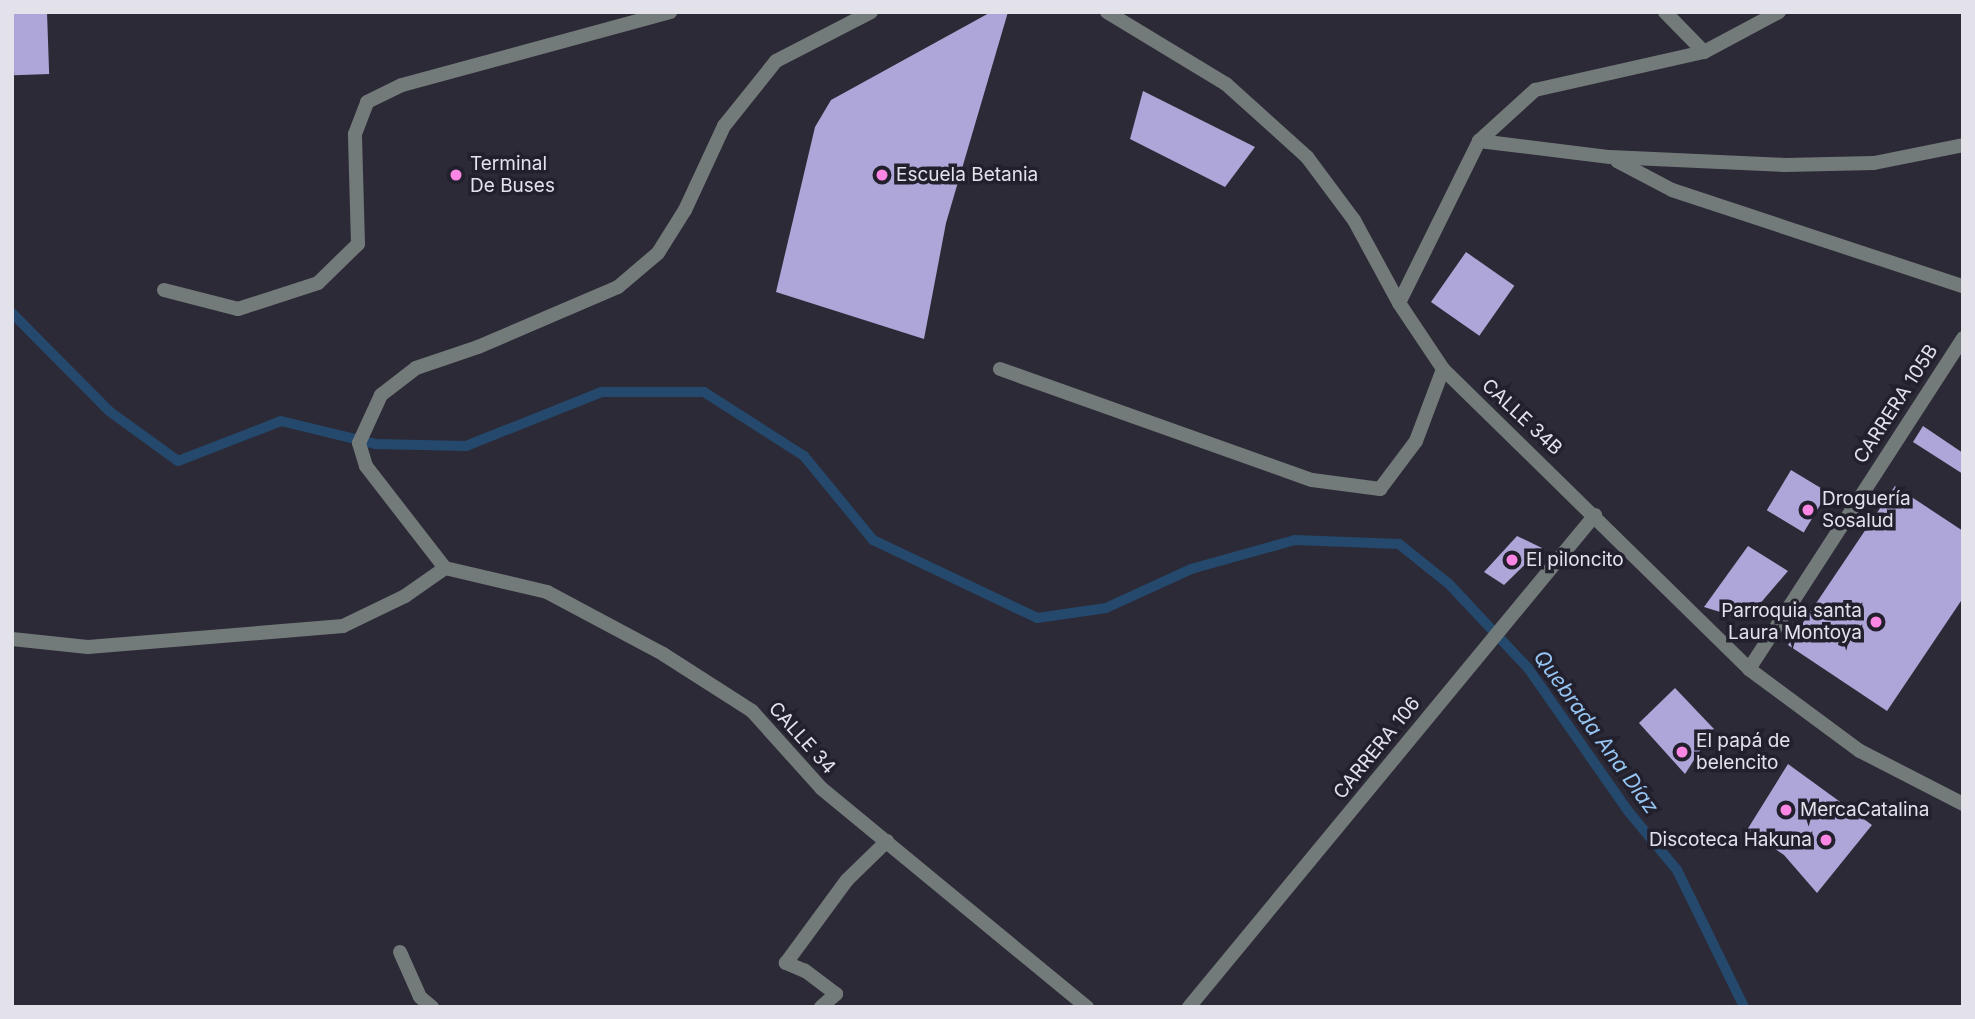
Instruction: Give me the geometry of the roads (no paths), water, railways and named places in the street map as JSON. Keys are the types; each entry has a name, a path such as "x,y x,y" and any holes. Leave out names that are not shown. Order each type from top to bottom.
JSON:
{"street":[{"path":"164,290 238,309 318,283 358,244 355,134 368,102 401,85 670,12"},
{"path":"12,639 88,647 343,626 405,596 445,568 366,466 359,443 381,395 416,368 478,347 618,287 658,253 685,210 724,126 776,61 871,12"},
{"name":"CALLE 34B","path":"1107,12 1226,84 1307,157 1354,220 1399,303 1443,369 1749,668 1860,751 1963,804"},
{"path":"1665,12 1704,52"},
{"path":"1399,303 1479,141 1535,90 1704,52 1779,12"},
{"path":"1479,141 1610,157 1703,164 1874,163 1963,145"},
{"path":"1610,157 1672,190 1963,286"},
{"name":"CARRERA 105B","path":"1749,668 1963,338"},
{"path":"1000,369 1312,480 1380,489 1416,441 1443,369"},
{"name":"CARRERA 106","path":"1189,1007 1464,673 1525,594 1595,515"},
{"name":"CALLE 34","path":"445,568 547,592 663,654 752,711 821,788 1087,1007"},
{"path":"821,1007 836,994 805,971 786,963 847,880 887,841"},
{"path":"400,952 420,997 432,1007"}],"waterway":[{"name":"Quebrada Ana Díaz","path":"12,313 109,411 178,461 281,421 375,444 466,446 602,392 704,392 804,456 873,540 1037,618 1106,608 1191,569 1295,540 1399,544 1449,584 1528,668 1628,811 1677,870 1744,1007"}],"place":[{"name":"Terminal De Buses","path":"456,175"},
{"name":"Escuela Betania","path":"882,175"},
{"name":"Droguería Sosalud","path":"1808,510"},
{"name":"El piloncito","path":"1512,560"},
{"name":"Parroquia santa Laura Montoya","path":"1876,622"},
{"name":"El papá de belencito","path":"1682,752"},
{"name":"MercaCatalina","path":"1786,810"},
{"name":"Discoteca Hakuna","path":"1826,840"}]}
